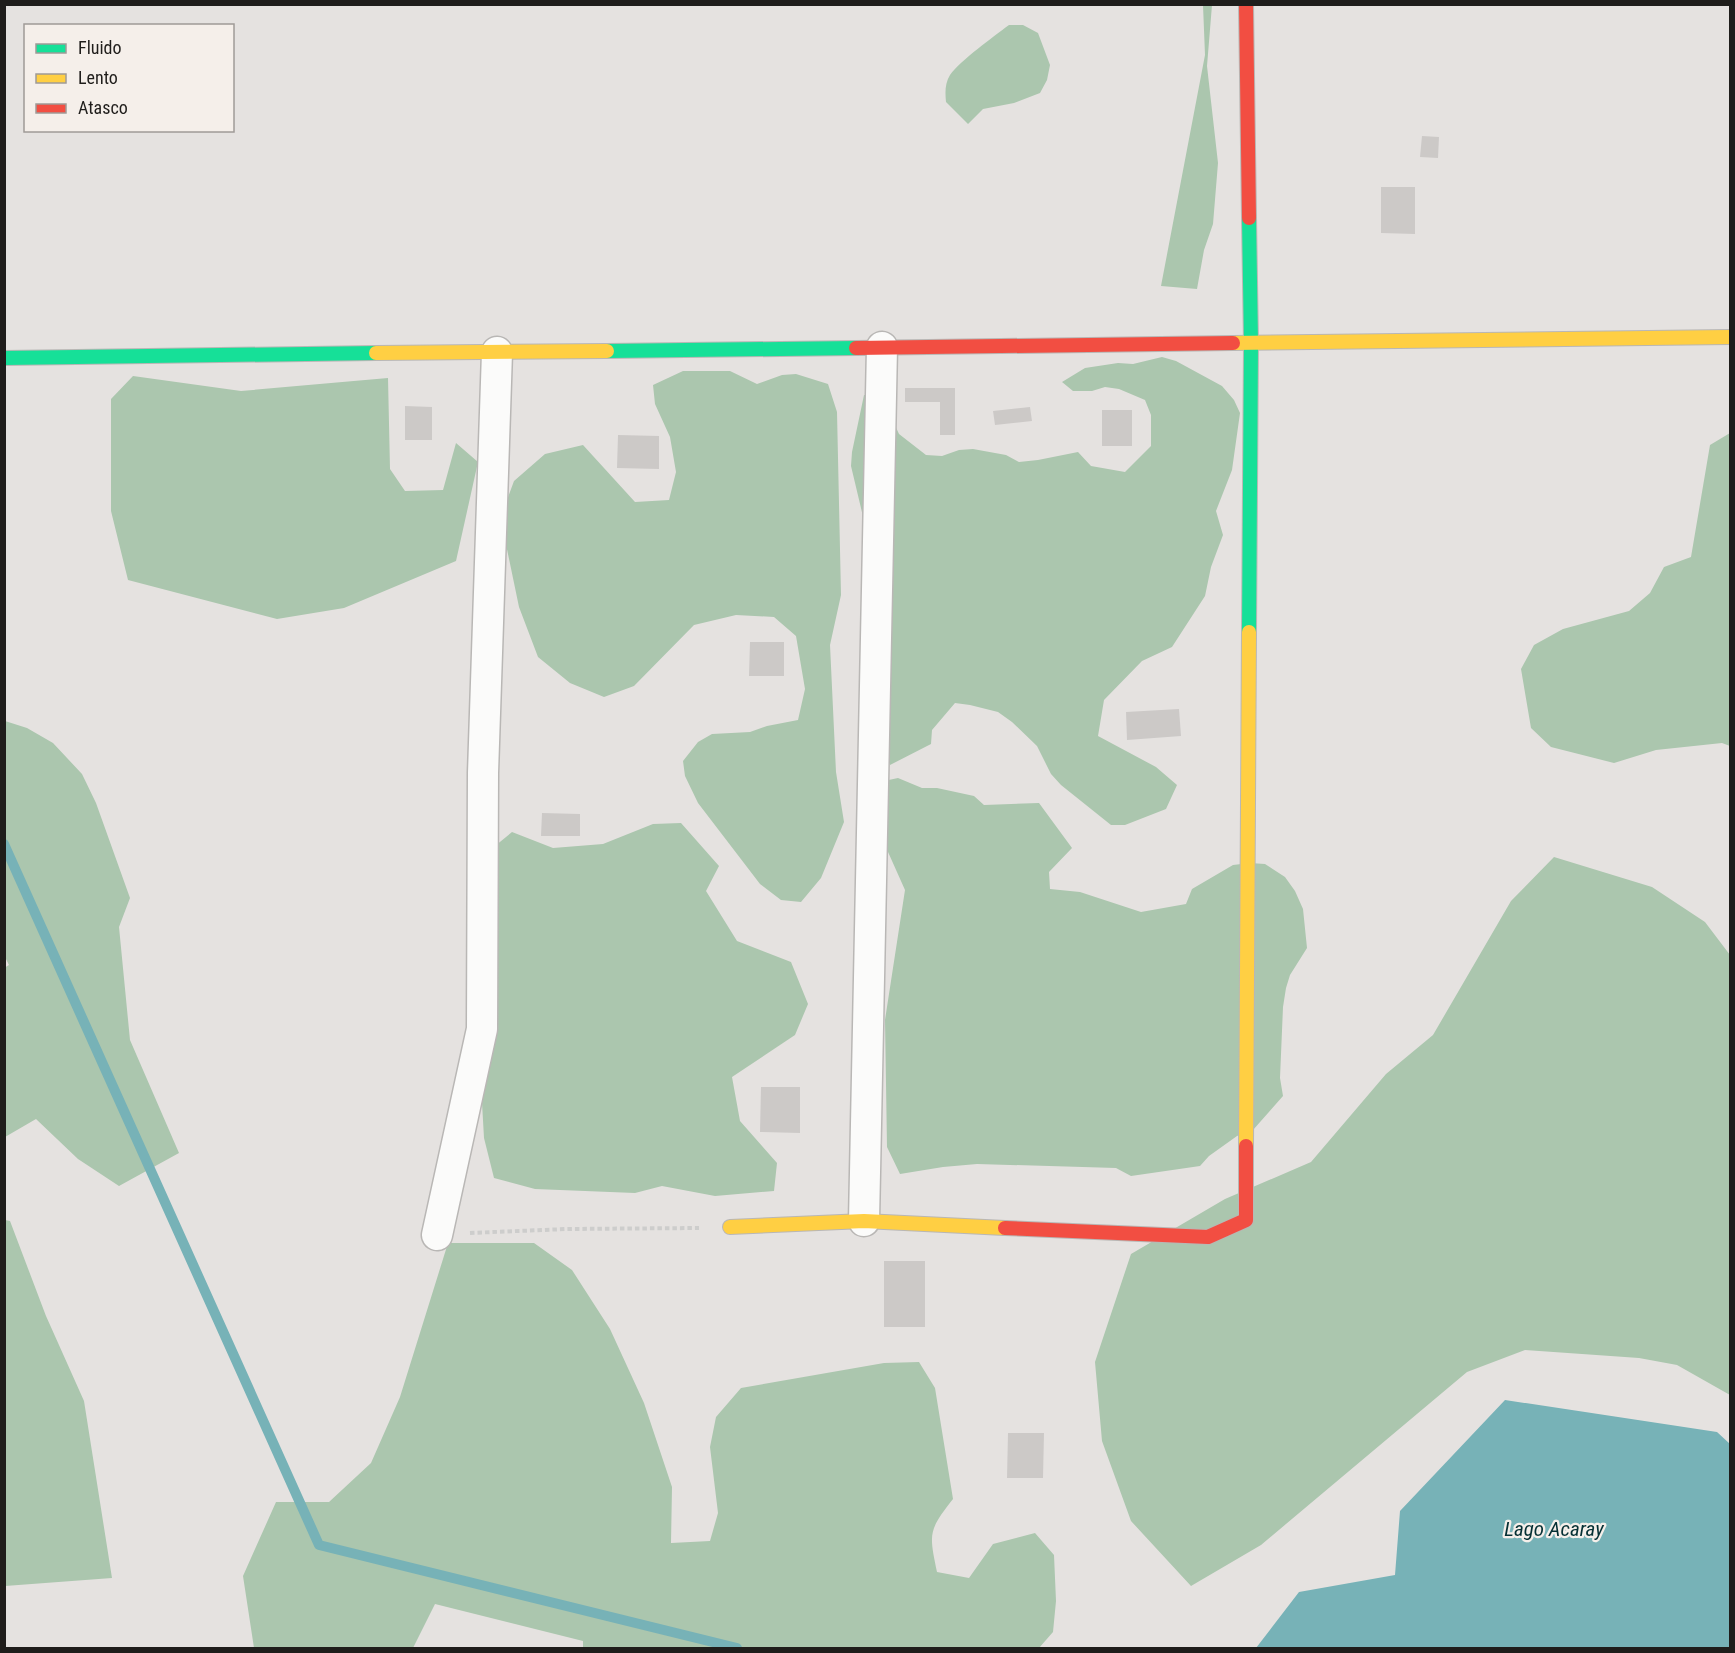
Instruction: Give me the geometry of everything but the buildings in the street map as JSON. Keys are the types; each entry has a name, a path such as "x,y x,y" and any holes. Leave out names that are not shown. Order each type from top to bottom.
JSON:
{"street":[{"path":"730,1227 864,1221 1208,1237 1246,1220 1251,343 1246,4"},
{"path":"4,358 1731,337"},
{"path":"864,1221 882,347"},
{"path":"437,1235 482,1029 483,773 497,352"}],"path":[{"path":"437,1235 566,1229 730,1227"}],"green space":[{"path":"1203,5 1212,5 1207,66 1218,163 1213,224 1204,250 1197,289 1161,286 1205,55"},
{"path":"1009,25 1023,25 1038,33 1050,65 1047,80 1040,93 1014,103 983,109 968,124 946,102 948,78 969,56"},
{"path":"1162,357 1176,361 1222,386 1234,400 1240,413 1232,470 1216,511 1223,535 1211,567 1205,596 1172,647 1142,661 1104,700 1098,736 1156,767 1177,785 1166,809 1125,825 1111,825 1061,785 1051,774 1037,746 1012,722 998,712 970,705 955,703 932,730 931,744 890,765 879,737 875,567 851,466 864,395 888,398 893,421 899,434 926,455 942,456 959,450 973,449 1006,455 1019,462 1078,452 1091,466 1125,472 1151,446 1151,415 1145,400 1119,389 1105,387 1092,391 1073,391 1062,382 1085,368 1118,363 1133,364"},
{"path":"683,371 730,371 757,384 782,375 796,374 828,384 837,412 841,595 830,645 836,772 844,822 821,878 801,902 781,900 760,884 698,803 685,776 683,761 698,742 712,734 750,732 798,720 805,689 796,636 774,617 736,615 694,625 634,686 604,697 570,683 538,657 519,607 503,530 504,508 514,481 545,454 583,445 635,502 669,500 676,472 670,437 655,404 653,385"},
{"path":"133,376 241,391 388,378 390,469 405,491 443,490 456,443 478,462 456,561 344,608 277,619 128,580 111,511 111,399"},
{"path":"1730,433 1730,746 1722,743 1656,750 1614,763 1551,747 1531,728 1521,669 1534,645 1563,629 1629,611 1650,593 1664,567 1691,557 1710,445"},
{"path":"5,721 27,728 53,743 82,774 96,803 130,898 119,927 130,1040 179,1153 119,1186 78,1159 36,1119 5,1137 4,968 9,965 4,955"},
{"path":"898,778 922,788 937,788 974,796 984,805 1039,803 1072,848 1049,872 1050,889 1080,892 1141,912 1186,904 1192,889 1233,865 1265,864 1285,877 1295,891 1303,909 1307,948 1290,975 1286,988 1280,1078 1283,1096 1253,1130 1237,1136 1209,1156 1200,1166 1131,1176 1116,1168 977,1164 900,1174 887,1147 885,1020 905,890 880,834 884,781"},
{"path":"681,823 719,866 706,891 737,941 791,962 808,1004 795,1035 732,1077 740,1121 777,1163 774,1191 715,1196 662,1186 635,1193 535,1189 494,1178 484,1138 481,1085 484,855 512,832 553,848 603,844 653,824"},
{"path":"1554,857 1652,887 1705,922 1730,955 1730,1395 1677,1365 1639,1358 1525,1350 1467,1372 1261,1545 1191,1586 1131,1521 1102,1441 1095,1362 1131,1254 1225,1199 1311,1162 1386,1074 1433,1035 1511,901"},
{"path":"5,1220 10,1221 46,1316 84,1401 112,1578 5,1586"},
{"path":"448,1243 534,1243 572,1270 610,1329 644,1403 672,1487 671,1543 710,1541 718,1513 710,1447 716,1417 741,1388 884,1363 919,1362 935,1388 953,1499 939,1518 933,1533 937,1572 969,1578 993,1544 1035,1533 1054,1555 1056,1601 1053,1632 1039,1648 583,1648 583,1641 435,1604 413,1648 254,1648 243,1576 276,1502 329,1502 371,1463 400,1397"}],"water":[{"name":"Lago Acaray","path":"1505,1400 1717,1432 1730,1444 1730,1648 1256,1648 1299,1592 1395,1575 1400,1511"}],"waterway":[{"path":"4,844 319,1545 737,1648"}],"traffic: fast":[{"path":"1249,218 1251,343 1249,632"},
{"path":"607,351 856,348"},
{"path":"4,358 376,353"}],"traffic: slow":[{"path":"1233,343 1730,337"},
{"path":"376,353 607,351"},
{"path":"1246,1146 1249,632"},
{"path":"730,1227 864,1221 1005,1228"}],"traffic: jam":[{"path":"1246,4 1249,218"},
{"path":"856,348 1233,343"},
{"path":"1005,1228 1208,1237 1246,1220 1246,1146"}]}
